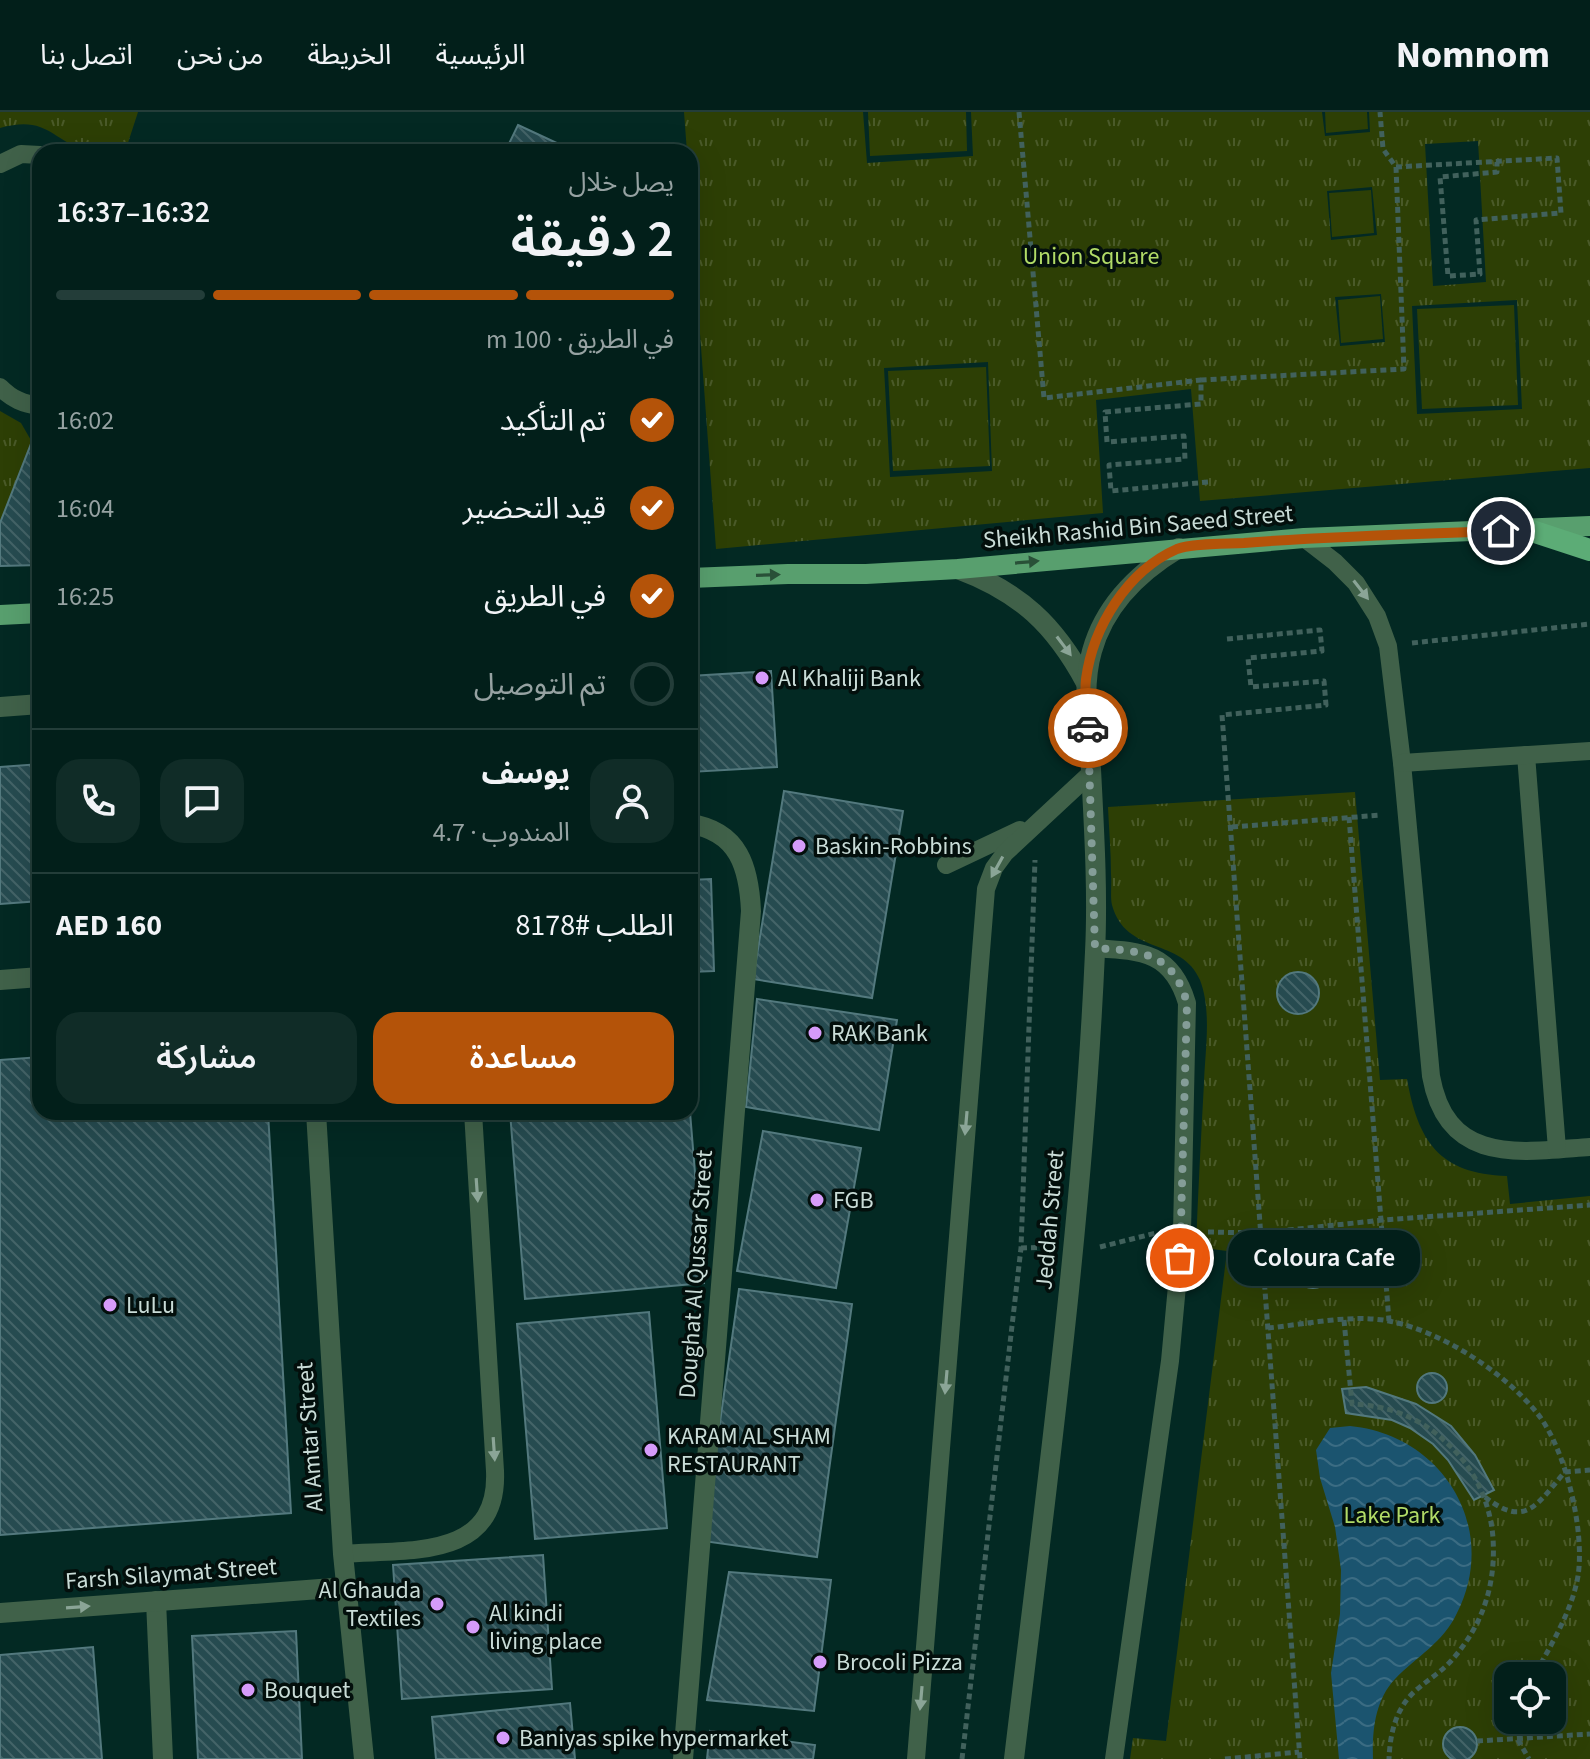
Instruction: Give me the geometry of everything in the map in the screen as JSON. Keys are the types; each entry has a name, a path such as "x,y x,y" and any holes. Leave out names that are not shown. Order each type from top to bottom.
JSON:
{"highway":[{"path":"1529,530 1590,550"}],"main road":[{"name":"Sheikh Rashid Bin Saeed Street","path":"698,578 958,569 1304,538 1590,526"},
{"path":"0,615 32,613"}],"street":[{"name":"Jeddah Street","path":"1014,1759 1075,1247 1095,948 1086,683 1092,649 1106,618 1119,599 1150,566 1179,548"},
{"name":"Jeddah Street","path":"958,569 985,579 1034,612 1072,657 1086,683"},
{"path":"0,707 32,705"},
{"name":"Doughat Al Qussar Street","path":"683,1759 751,911 749,882 741,854 721,835 698,827"},
{"path":"0,980 32,978"},
{"name":"Al Amtar Street","path":"316,1120 343,1554 364,1759"},
{"name":"Farsh Silaymat Street","path":"0,1613 346,1587"},
{"path":"156,1601 163,1759"}],"lane":[{"path":"0,164 21,154 32,155"},
{"path":"0,387 23,404 32,405"},
{"path":"1304,538 1356,583 1377,616 1388,646 1431,1076 1442,1113 1454,1129 1469,1140 1507,1152 1590,1147"},
{"path":"1402,763 1590,751"},
{"path":"1526,755 1557,1149"},
{"path":"916,1759 986,889 994,868 1034,823 1091,773"},
{"path":"946,865 1034,823"},
{"path":"1095,948 1136,950 1151,955 1175,974 1187,1003 1182,1232 1158,1456 1114,1759"},
{"path":"343,1554 450,1544 468,1537 482,1524 491,1508 496,1489 473,1120"}],"path":[{"path":"1019,112 1044,398 1201,380 1404,369 1396,167 1383,149 1380,112"},
{"path":"1396,167 1557,158 1561,213 1476,220 1480,274 1448,276 1440,177 1497,172 1497,162"},
{"path":"1201,380 1201,404 1105,412 1107,442 1184,436 1185,459 1109,465 1111,491 1208,482"},
{"path":"1388,646 1590,624"},
{"path":"1225,1759 1300,1756 1222,715 1326,705 1324,681 1251,687 1248,658 1322,651 1320,630 1227,639"},
{"path":"1232,827 1406,813"},
{"path":"1349,817 1389,1321"},
{"path":"962,1759 1021,1248 1035,855"},
{"path":"1199,1232 1260,1233 1383,1220 1590,1205"},
{"path":"1099,1247 1163,1231"},
{"path":"1021,1248 1057,1247"},
{"path":"1268,1328 1344,1320 1389,1321 1433,1336 1492,1369 1539,1415 1573,1495 1578,1536 1578,1575 1565,1616 1541,1662"},
{"path":"1344,1320 1352,1404 1377,1405 1399,1412 1439,1434 1466,1464 1483,1495 1492,1524 1494,1560 1491,1588 1483,1613 1450,1663 1412,1693 1398,1713 1390,1738 1389,1759"},
{"path":"1483,1495 1509,1512 1529,1511 1565,1472 1590,1470"},
{"path":"1517,1734 1529,1759"},
{"path":"1477,1741 1590,1734"}],"green space":[{"path":"0,112 138,112 128,144 70,144 47,130 27,124 0,128"},
{"name":"Union Square","path":"684,112 863,112 867,163 973,156 971,112 1322,112 1325,136 1370,132 1369,112 1590,112 1590,468 1200,501 1191,389 1096,400 1103,513 716,549 698,307 698,144 686,144","holes":["1478,141 1486,282 1433,286 1425,144","1372,187 1377,235 1331,240 1327,191","1381,294 1385,342 1340,346 1335,297","1517,300 1522,409 1417,414 1412,306","988,362 992,471 890,477 884,368"]},
{"path":"868,112 966,112 967,151 870,156"},
{"path":"1325,112 1367,112 1368,129 1326,133"},
{"path":"1371,190 1374,233 1332,237 1329,193"},
{"path":"1380,296 1383,339 1341,343 1338,300"},
{"path":"1514,305 1518,405 1422,409 1417,309"},
{"path":"986,367 990,466 893,471 888,371"},
{"path":"0,411 21,423 32,442 0,523"},
{"name":"Lake Park","path":"1355,792 1380,1080 1407,1079 1418,1120 1436,1150 1464,1169 1507,1176 1510,1204 1590,1196 1590,1759 1130,1759 1133,1738 1166,1741 1227,1251 1196,1247 1207,1031 1204,992 1192,967 1181,957 1141,940 1119,921 1111,901 1108,807"}],"water":[{"path":"1350,1426 1383,1433 1412,1447 1436,1467 1454,1491 1467,1519 1472,1549 1469,1581 1451,1624 1395,1679 1383,1696 1374,1727 1373,1759 1339,1759 1331,1673 1340,1614 1341,1570 1335,1527 1320,1478 1316,1450 1330,1428"}],"building":[{"path":"518,125 559,144 509,144"},
{"path":"32,441 32,565 0,566 0,523"},
{"path":"771,671 777,767 698,772 698,676"},
{"path":"32,765 32,902 0,904 0,767"},
{"path":"784,791 903,811 872,998 753,979"},
{"path":"711,879 714,971 698,972 698,880"},
{"path":"1298,972 1313,978 1319,993 1313,1008 1298,1014 1283,1008 1277,993 1283,978"},
{"path":"757,999 897,1020 879,1130 746,1107"},
{"path":"32,1058 32,1120 268,1120 291,1513 0,1535 0,1060"},
{"path":"511,1120 691,1120 704,1283 525,1299"},
{"path":"763,1131 861,1148 836,1288 737,1271"},
{"path":"1313,1244 1328,1251 1335,1266 1328,1281 1313,1288 1298,1281 1291,1266 1298,1251"},
{"path":"739,1289 852,1304 817,1557 703,1541"},
{"path":"649,1312 667,1528 535,1539 517,1324"},
{"path":"1432,1373 1443,1377 1447,1388 1443,1399 1432,1403 1421,1399 1417,1388 1421,1377"},
{"path":"1366,1387 1416,1404 1451,1426 1475,1455 1494,1490 1474,1500 1448,1460 1433,1444 1410,1428 1392,1420 1346,1413 1342,1389"},
{"name":"Al kindi living place","path":"543,1555 552,1689 402,1699 393,1565"},
{"path":"729,1572 831,1580 814,1711 707,1700"},
{"path":"296,1631 302,1759 198,1759 192,1636"},
{"path":"93,1647 102,1759 0,1759 0,1655"},
{"name":"Baniyas spike hypermarket","path":"570,1703 575,1759 436,1759 432,1717"},
{"path":"1453,1728 1467,1728 1476,1737 1476,1751 1467,1760 1453,1760 1444,1751 1444,1737"},
{"path":"710,1731 815,1745 813,1759 707,1759"}],"way so far":[{"path":"1088,728 1095,948 1136,950 1151,955 1175,974 1187,1003 1180,1258"}],"place":[{"name":"Al Khaliji Bank","path":"762,678"},
{"name":"Baskin-Robbins","path":"799,846"},
{"name":"RAK Bank","path":"815,1033"},
{"name":"FGB","path":"817,1200"},
{"name":"Coloura Cafe","path":"1180,1258"},
{"name":"LuLu","path":"110,1305"},
{"name":"KARAM AL SHAM RESTAURANT","path":"651,1450"},
{"name":"Al Ghauda Textiles","path":"437,1604"},
{"name":"Al kindi living place","path":"473,1627"},
{"name":"Brocoli Pizza","path":"820,1662"},
{"name":"Bouquet","path":"248,1690"},
{"name":"Baniyas spike hypermarket","path":"503,1738"}],"route":[{"path":"1088,728 1086,683 1092,649 1106,618 1125,590 1150,566 1179,548 1304,538 1501,531"}]}
